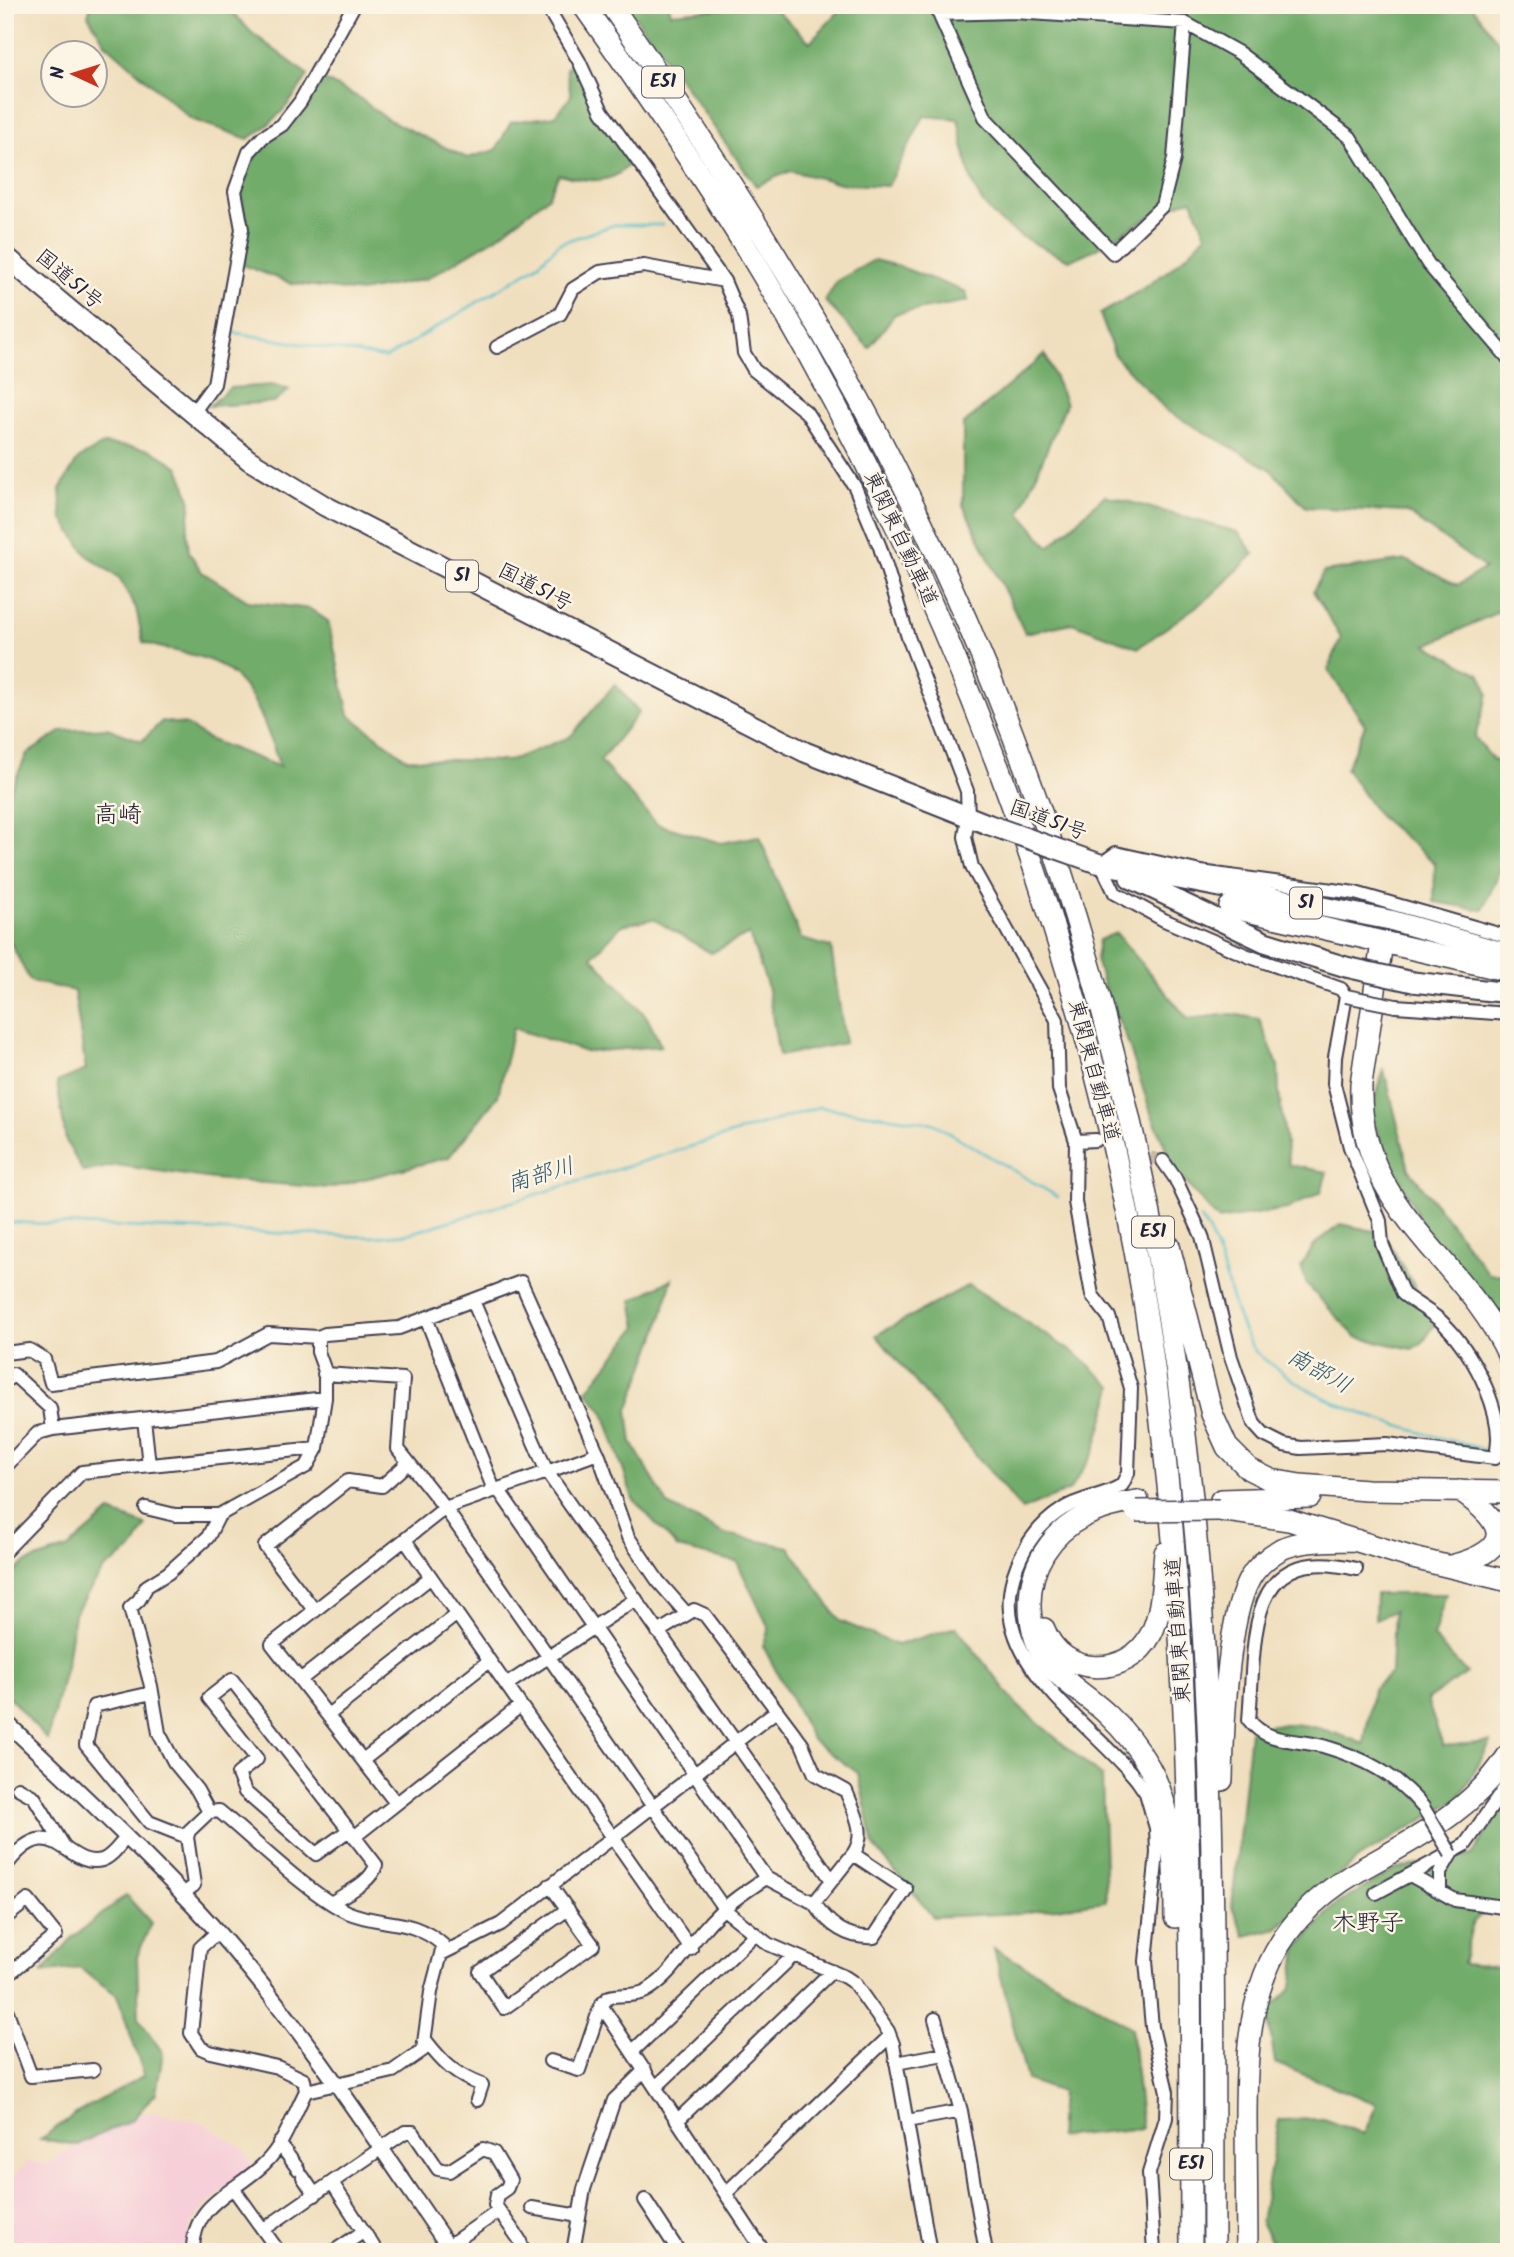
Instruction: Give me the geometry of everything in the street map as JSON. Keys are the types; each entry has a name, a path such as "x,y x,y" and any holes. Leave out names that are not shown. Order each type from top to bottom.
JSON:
{"highway":[{"name":"東関東自動車道","path":"583,5 676,140 772,290 840,414 942,628 1033,869 1075,1003 1110,1133 1135,1254 1161,1422 1176,1570 1186,1727 1191,2252"},
{"name":"東関東自動車道","path":"611,5 715,158 792,280 881,440 925,528 1016,742 1074,914 1130,1124 1171,1338 1194,1516 1208,1737 1214,2057 1214,2252"},
{"name":"国道51号","path":"5,256 249,460 325,506 805,752 968,817 1099,864 1265,942 1346,967 1413,982 1509,993"},
{"name":"国道51号","path":"1099,864 1390,920 1509,954"},
{"path":"1138,872 1230,907"},
{"path":"1173,898 1230,907 1509,971"},
{"path":"1382,943 1361,1084 1360,1107 1368,1150 1395,1205 1486,1316 1509,1356"},
{"path":"1130,1124 1152,1179 1212,1414 1227,1447 1249,1469 1271,1480 1367,1490 1509,1492"},
{"path":"1137,1506 1075,1533 1060,1548 1043,1577 1040,1611 1045,1633 1054,1647 1066,1658 1083,1666 1105,1668 1129,1659 1144,1646 1155,1624 1166,1533 1161,1422"},
{"path":"1191,2076 1176,1944 1172,1847 1161,1794 1150,1768 1121,1729 1055,1671 1045,1657 1035,1637 1030,1604 1034,1571 1059,1533 1098,1508 1220,1505 1335,1498 1367,1490"},
{"path":"1449,1567 1485,1555 1493,1546 1497,1534 1492,1516 1460,1491"},
{"path":"1220,1505 1289,1520 1449,1567 1509,1581"},
{"path":"1214,2057 1224,1735 1235,1633 1244,1592 1258,1567 1282,1549 1302,1544 1356,1540"},
{"path":"1247,2252 1246,2064 1256,1995 1266,1966 1282,1938 1323,1895 1467,1805 1509,1754"}],"street":[{"path":"192,414 215,384 242,229 235,191 249,152 263,137 282,125 300,102 354,5"},
{"path":"546,5 579,61 603,111 724,281 739,316 744,353 754,370 806,412 855,487 880,547 908,637 967,791 968,817 965,837 972,867 1057,1020 1059,1089 1076,1141 1075,1202 1092,1295 1109,1317 1131,1388 1129,1474 1122,1485 1064,1508 1033,1535 1013,1576 1010,1596 1016,1636 1033,1671 1137,1780 1146,1793 1156,1828 1157,1853 1146,1961 1152,2027 1167,2092 1166,2118 1149,2174 1154,2252"},
{"path":"1185,23 1174,159 1161,206 1113,253 985,119 935,10 1014,12 1185,23 1239,52 1350,137 1428,264 1509,359"},
{"path":"497,346 560,314 573,289 600,272 644,266 724,281"},
{"path":"1509,937 1355,893 1201,872 1116,853 1099,864 1115,893 1164,920 1248,956 1340,989 1346,996 1396,1006 1509,1014"},
{"path":"1163,1161 1175,1178 1202,1236 1231,1357 1254,1424 1264,1435 1301,1448 1387,1444 1434,1448 1489,1460 1496,1454 1490,1392 1449,1328 1403,1294 1382,1244 1380,1221 1350,1147 1335,1084 1335,1057 1346,996"},
{"path":"1076,1141 1096,1140"},
{"path":"5,1353 29,1350 44,1359 51,1383 216,1362 268,1334 318,1337 325,1334 398,1328 521,1282 598,1453 628,1537 658,1581 686,1613"},
{"path":"473,1300 547,1472 831,1879"},
{"path":"426,1318 496,1489 766,1878 814,1903 831,1924 845,1933 861,1938 874,1937 906,1889 853,1854"},
{"path":"146,1508 175,1515 219,1515 307,1466 317,1448 325,1398 318,1337"},
{"path":"5,1382 13,1374 50,1408 53,1429"},
{"path":"324,1374 402,1379 398,1449 445,1508 723,1907 755,1934 793,1956 854,1983 890,2036 930,2252"},
{"path":"1490,1392 1503,1388"},
{"path":"5,1467 38,1433 53,1429 325,1398"},
{"path":"144,1419 149,1465"},
{"path":"5,1551 82,1472 317,1448"},
{"path":"396,1803 272,1644 445,1508 598,1453"},
{"path":"315,1611 265,1546 348,1481 382,1486 408,1463"},
{"path":"209,1812 197,1790 174,1762 159,1733 152,1693 130,1608 139,1600 147,1586 168,1573 208,1537 219,1515"},
{"path":"405,1540 691,1949"},
{"path":"1356,1569 1321,1562 1308,1564 1292,1568 1274,1582 1262,1608 1250,1720 1263,1734 1321,1746 1375,1765 1406,1787 1423,1807 1451,1854"},
{"path":"300,1680 431,1577"},
{"path":"506,1685 636,1599"},
{"path":"658,1632 694,1610 705,1615 802,1744 814,1774 846,1791 861,1831 853,1854 814,1903"},
{"path":"328,1715 457,1614"},
{"path":"363,1760 489,1661"},
{"path":"331,1903 374,1873 376,1865 351,1833 232,1680 209,1698 257,1759 237,1774 245,1792 316,1854 351,1833 396,1803 520,1706"},
{"path":"152,1693 94,1706 86,1745 149,1822 187,1837"},
{"path":"441,1954 501,1924 734,1740 776,1711"},
{"path":"5,1721 182,1895 286,2015 338,2085 450,2249 499,2211"},
{"path":"1376,1893 1465,1845 1509,1782"},
{"path":"18,1788 34,1797 65,1848"},
{"path":"182,1895 194,1885 187,1837 189,1830 209,1812 219,1811 331,1903 372,1919 405,1923 435,1937 443,1945 431,1992 424,2050 393,2071 306,2091"},
{"path":"5,1867 21,1847 31,1841 49,1841 92,1860 101,1860 109,1856 126,1838"},
{"path":"1440,1892 1440,1873 1451,1854"},
{"path":"1410,1875 1455,1900 1509,1908"},
{"path":"550,2061 579,2070 601,2006 609,1997 647,1991 691,1949 723,1907 766,1878"},
{"path":"550,1885 568,1909 593,1945 504,2008 481,1972 568,1909"},
{"path":"5,1918 28,1900 57,1935 5,1977"},
{"path":"193,2252 196,2225 204,2212 267,2162 306,2091 304,2080 277,2067 210,2052 201,2048 191,2033 200,1948 216,1933"},
{"path":"632,2052 755,1934"},
{"path":"656,2087 793,1956"},
{"path":"679,2119 832,1971"},
{"path":"5,2006 12,2042 31,2076 93,2070"},
{"path":"601,2006 679,2119 764,2252"},
{"path":"935,2019 961,2112 986,2252"},
{"path":"726,2193 890,2036"},
{"path":"426,2040 447,2068 459,2077 482,2085 477,2100"},
{"path":"897,2063 944,2054"},
{"path":"573,2252 584,2189 614,2100 645,2070"},
{"path":"907,2121 961,2112"},
{"path":"264,2229 405,2132 413,2132 438,2169 449,2171 483,2149 490,2150 510,2180 507,2188 497,2195 495,2205 524,2252"},
{"path":"279,2143 315,2195"},
{"path":"333,2184 377,2252"},
{"path":"233,2188 279,2252"},
{"path":"645,2200 679,2252"},
{"path":"532,2208 579,2216"},
{"path":"333,2252 363,2232"}],"shaded area":[{"path":"151,2112 203,2123 244,2149 252,2166 204,2207 190,2226 189,2252 22,2252 5,2237 5,2184 29,2161 47,2164 111,2119"}],"green space":[{"path":"91,5 226,5 251,32 308,75 282,111 248,139 191,119 108,46 108,38 102,38 88,15"},
{"path":"627,5 669,5 671,13 741,7 774,8 810,42 845,5 1471,5 1509,56 1509,603 1496,613 1427,645 1481,675 1488,694 1475,737 1493,760 1509,764 1509,849 1483,910 1434,902 1435,863 1378,815 1346,769 1365,725 1328,670 1341,638 1313,591 1324,572 1406,560 1458,585 1485,568 1406,512 1306,507 1270,469 1167,411 1115,356 1100,314 1170,269 1206,235 1192,200 1160,211 1100,246 1069,260 1011,230 983,203 973,185 958,119 924,116 888,186 845,184 790,171 756,186"},
{"path":"577,64 633,158 618,174 590,180 559,174 548,197 497,237 426,279 360,292 290,283 243,265 246,221 240,187 253,153 285,128 320,78 358,97 387,119 467,158 496,150 511,122 555,116 571,96 566,68"},
{"path":"874,260 898,266 966,292 968,301 895,314 869,348 825,301 837,281"},
{"path":"1045,354 1066,404 1020,513 1049,547 1105,495 1238,532 1254,554 1211,596 1138,648 1072,623 1025,633 963,505 963,425"},
{"path":"274,385 289,390 275,402 209,406 230,388"},
{"path":"104,444 149,449 179,467 191,502 187,532 189,552 202,572 248,601 310,609 328,621 349,715 407,759 508,761 570,737 615,684 639,712 600,761 657,824 721,843 759,836 801,939 831,947 845,1043 779,1056 767,985 749,934 711,953 653,919 622,925 592,957 647,1017 661,1046 586,1052 513,1028 498,1096 449,1157 330,1188 213,1179 117,1165 83,1172 66,1141 57,1082 86,1070 74,991 30,981 5,932 5,802 27,754 62,731 107,728 142,741 162,721 187,725 208,739 280,767 264,721 238,679 211,661 143,642 136,608 119,578 87,555 62,518 60,489 78,459"},
{"path":"1116,933 1188,1019 1232,1014 1259,1019 1278,1065 1289,1165 1327,1172 1321,1192 1287,1209 1218,1220 1175,1170 1151,1113 1126,1037 1104,988 1096,959 1099,940"},
{"path":"1384,1070 1409,1169 1489,1274 1509,1275 1509,1345 1424,1227 1381,1142 1370,1111"},
{"path":"1341,1224 1383,1233 1436,1323 1423,1342 1412,1349 1356,1337 1307,1285 1301,1266 1316,1243"},
{"path":"672,1279 658,1330 628,1410 632,1443 668,1505 725,1534 789,1547 840,1621 897,1645 956,1627 1018,1706 1102,1777 1106,1901 1021,1913 933,1917 874,1846 858,1773 813,1741 763,1646 769,1628 737,1562 678,1548 633,1499 604,1413 587,1391 637,1327 632,1300"},
{"path":"969,1285 1077,1355 1113,1387 1094,1452 1070,1490 1022,1510 876,1335"},
{"path":"110,1512 146,1525 133,1549 104,1569 74,1614 67,1662 47,1740 5,1692 5,1580 25,1563 68,1548"},
{"path":"1376,1594 1446,1594 1433,1637 1467,1673 1427,1700 1443,1746 1491,1742 1459,1798 1359,1858 1277,1928 1245,1936 1232,1907 1250,1731 1265,1726 1293,1724 1322,1729 1364,1744 1373,1689 1391,1673 1394,1611 1375,1619"},
{"path":"1509,1804 1509,1858 1501,1872 1503,1900 1473,1921 1463,1964 1509,1968 1509,2243 1490,2252 1276,2250 1261,2222 1279,2120 1324,2119 1364,2134 1377,2104 1275,2063 1267,2012 1292,1987 1297,1949 1334,1906 1396,1869 1472,1855 1501,1810"},
{"path":"126,1895 151,1923 137,1957 139,2019 163,2053 156,2093 132,2120 77,2145 40,2139 77,2113 144,2075 117,1995 79,1968 42,1973 72,1938"},
{"path":"994,1949 1079,1995 1131,2028 1142,2128 1058,2137 1061,2092 1027,2080"}],"waterway":[{"path":"231,332 386,358 535,267 560,243 614,225 662,225"},
{"name":"南部川","path":"5,1222 372,1237 408,1234 819,1107 933,1123 1058,1197"},
{"name":"南部川","path":"1200,1218 1216,1250 1246,1335 1255,1351 1262,1357 1299,1384 1351,1409 1408,1429 1492,1452"},
{"name":"南部川","path":"1499,1454 1509,1457"}],"tunnel":[{"path":"1133,1152 1163,1161"},
{"path":"1503,1388 1509,1387"}],"district":[{"name":"高崎","path":"118,815"},
{"name":"木野子","path":"1368,1923"}]}
